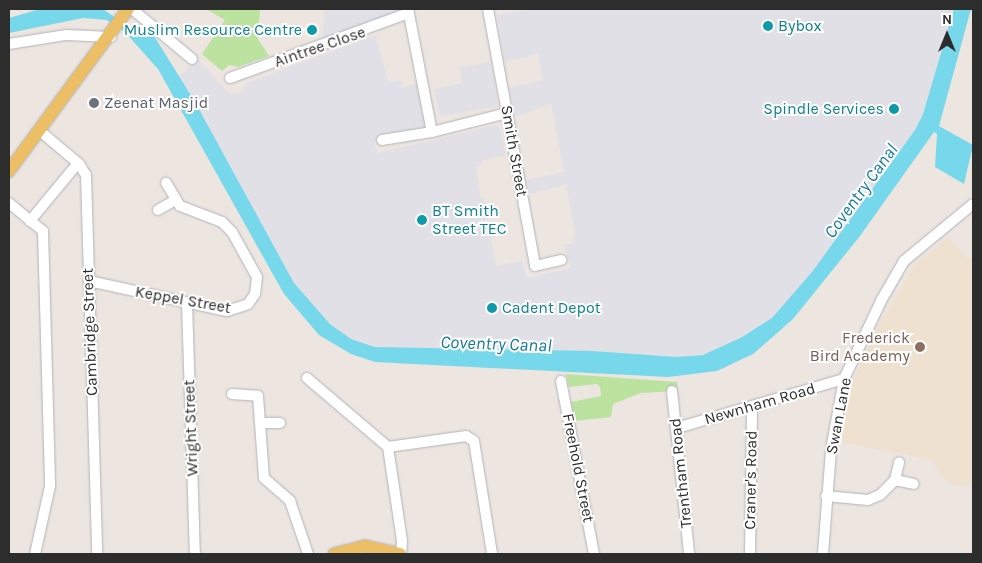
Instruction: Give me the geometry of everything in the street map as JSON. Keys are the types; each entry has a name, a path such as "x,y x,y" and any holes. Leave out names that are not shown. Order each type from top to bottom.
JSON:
{"main road":[{"path":"9,171 112,35 129,9"},
{"path":"334,554 365,546 400,554"}],"street":[{"path":"129,9 192,59"},
{"name":"Smith Street","path":"488,9 535,266 562,260"},
{"path":"408,11 432,132"},
{"name":"Aintree Close","path":"230,78 408,11"},
{"path":"9,44 66,35 112,35"},
{"path":"382,140 432,132 507,113"},
{"name":"Cambridge Street","path":"40,131 78,163 86,175 97,554"},
{"path":"30,221 78,163"},
{"path":"158,210 175,200 166,183"},
{"name":"Keppel Street","path":"89,281 227,311 238,310 248,304 255,294 257,277 227,225 180,206 175,200"},
{"path":"9,203 43,231 50,468 48,500 35,554"},
{"name":"Swan Lane","path":"823,554 826,496 844,379 882,299 904,261 973,204"},
{"name":"Wright Street","path":"186,302 195,554"},
{"path":"307,378 388,447 402,542 400,554"},
{"name":"Newnham Road","path":"677,428 844,379"},
{"name":"Freehold Street","path":"561,381 594,554"},
{"name":"Trentham Road","path":"672,391 689,554"},
{"path":"232,394 258,396 264,478 290,501 308,554"},
{"name":"Craner's Road","path":"750,554 752,406"},
{"path":"260,423 280,423"},
{"path":"388,447 466,436 474,441 492,554"},
{"path":"826,496 868,500 888,489 896,480 898,462"},
{"path":"896,480 914,484"}],"shaded area":[{"path":"325,9 399,9 393,15 322,41"},
{"path":"529,9 954,9 923,114 915,130 812,272 772,318 742,336 703,355 675,357 593,351 387,349 351,339 319,314 294,283 179,76 198,59 229,93 242,93 246,83 376,35 388,82 401,80 402,87 417,84 426,128 374,141 377,153 496,125 500,128 506,155 481,161 483,165 476,167 481,198 484,198 496,266 522,261 527,278 571,268 564,245 573,243 575,230 566,185 530,194 526,180 564,172 551,104 515,117 509,88 543,80 538,54 505,62 497,15"},
{"path":"491,62 498,106 440,117 434,89 462,83 459,67"},
{"name":"Frederick Bird Academy","path":"948,237 966,257 973,257 973,486 949,484 931,460 842,442 850,388 875,332 913,266"}],"green space":[{"path":"206,9 260,9 258,39 269,56 238,67 229,65 222,71 202,54 225,20"},
{"path":"566,374 677,382 678,391 641,393 613,404 611,417 575,421 571,402 601,396 600,387 597,384 569,387"}],"water":[{"path":"40,9 103,9 129,27 151,31 195,102 294,283 330,324 351,339 375,347 593,351 676,357 703,355 742,337 772,318 812,272 915,130 923,114 954,9 971,9 939,126 973,145 964,184 935,167 937,134 934,132 860,236 793,319 753,354 717,371 668,377 375,362 351,354 319,335 284,294 158,69 125,32 107,20 83,18 9,33 9,18"}],"place":[{"name":"Bybox","path":"768,26"},
{"name":"Muslim Resource Centre","path":"312,30"},
{"name":"Zeenat Masjid","path":"94,103"},
{"name":"Spindle Services","path":"894,109"},
{"name":"BT Smith Street TEC","path":"422,220"},
{"name":"Cadent Depot","path":"492,308"},
{"name":"Frederick Bird Academy","path":"920,347"}],"water label":[{"name":"Coventry Canal","path":"861,191"},
{"name":"Coventry Canal","path":"496,344"}]}
